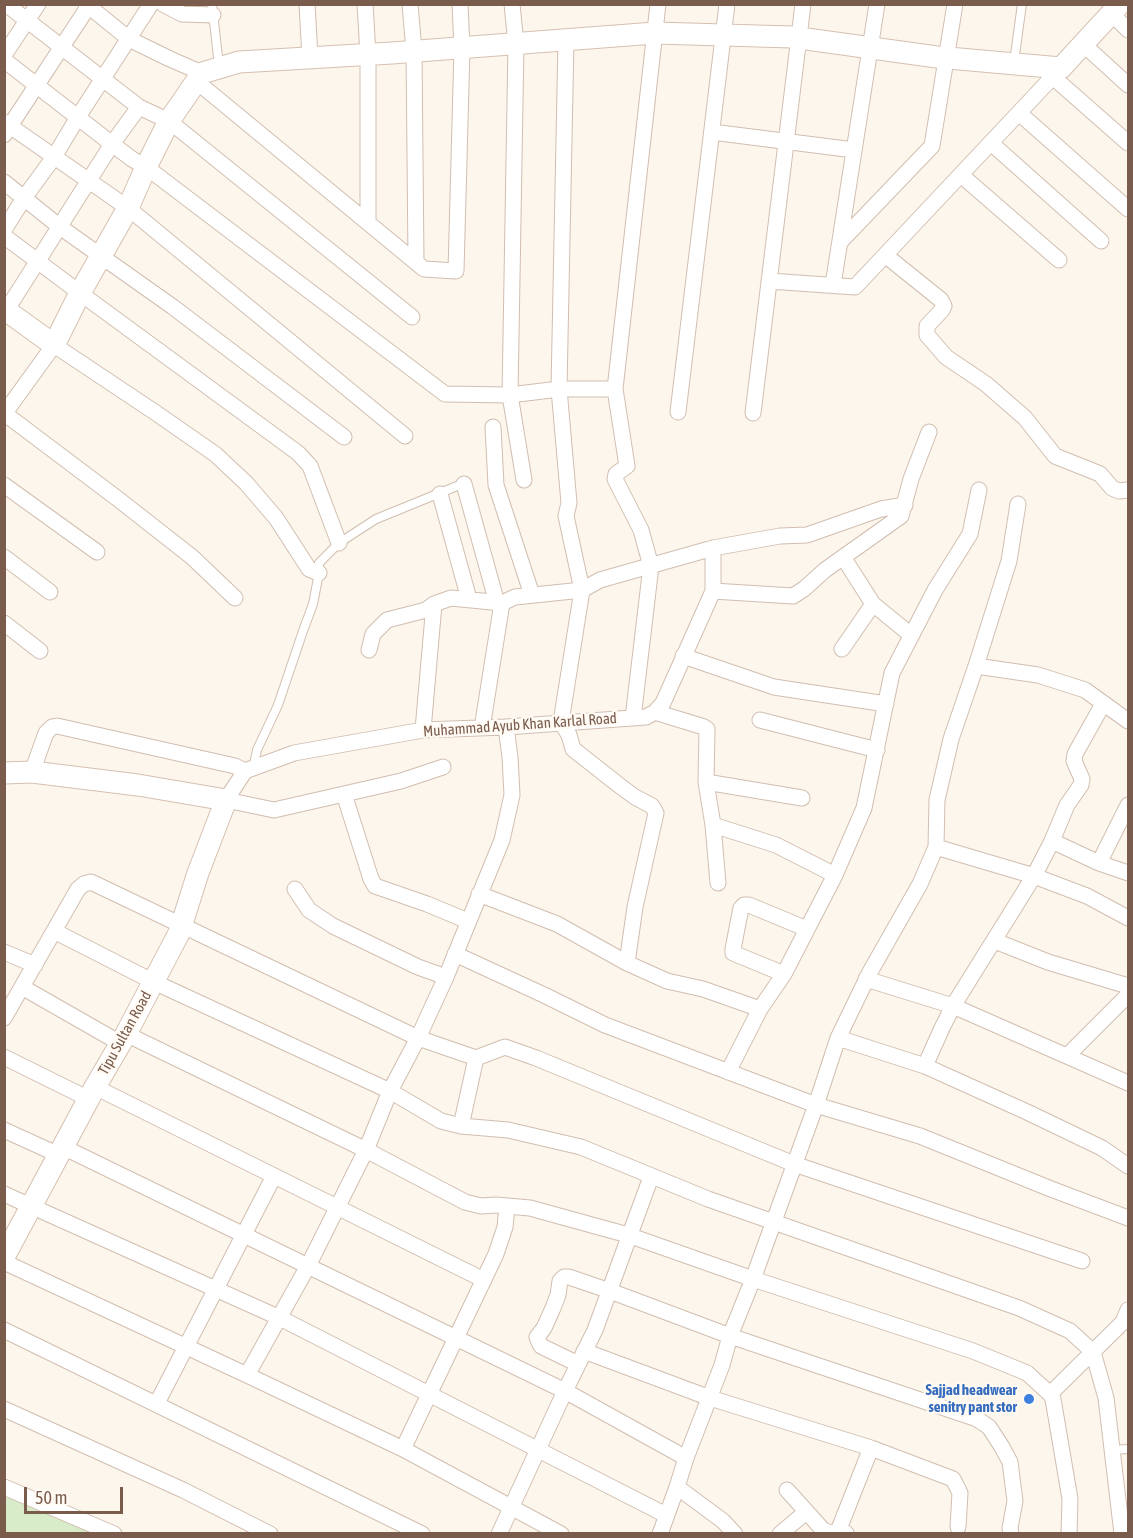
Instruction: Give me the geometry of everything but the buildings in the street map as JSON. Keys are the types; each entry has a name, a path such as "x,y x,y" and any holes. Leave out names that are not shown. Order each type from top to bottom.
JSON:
{"street":[{"path":"6,4 139,106 168,121 412,317"},
{"path":"4,55 38,4"},
{"path":"4,230 54,157 152,4"},
{"path":"163,4 182,14 212,10"},
{"path":"307,4 310,58"},
{"path":"365,4 368,55 368,223"},
{"path":"410,4 414,51 416,262"},
{"path":"405,436 128,208 6,127 62,48 89,5 129,39 170,60 206,74 368,223 424,269 456,272 462,48 460,4"},
{"path":"513,4 516,44 510,395 524,480"},
{"path":"633,718 651,566 641,530 615,479 616,474 627,466 615,389 658,4"},
{"path":"678,412 727,4"},
{"path":"753,413 803,4"},
{"path":"833,285 877,4"},
{"path":"841,241 932,146 956,4"},
{"path":"769,281 855,287 1116,9 1128,30"},
{"path":"235,598 192,557 5,413 54,345 100,255 128,208 168,121 206,74 239,62 368,55 655,33 799,38 1014,64 1057,73 1128,143"},
{"path":"566,40 559,389 569,503 566,516 582,590 561,722 569,735 573,749 635,798 652,806 656,813 635,907 627,963"},
{"path":"1083,44 1128,85"},
{"path":"4,60 445,394 510,395 559,389 615,389"},
{"path":"139,106 112,144 5,311 215,454 246,483 269,509 309,568 319,573"},
{"path":"1019,113 1128,209"},
{"path":"712,132 854,150"},
{"path":"990,143 1101,241"},
{"path":"961,175 1059,260"},
{"path":"4,182 60,228 173,307 344,437"},
{"path":"4,236 298,453 310,466 339,543"},
{"path":"885,255 941,300 944,306 927,326 927,335 946,357 986,384 1026,418 1055,456 1100,474 1112,488 1119,491 1128,490"},
{"path":"493,427 496,485 532,595"},
{"path":"713,591 793,596 901,516 911,479 928,432"},
{"path":"4,484 97,552"},
{"path":"464,484 499,603 482,728"},
{"path":"728,1072 760,1009 784,974 835,875 864,808 892,673 935,590 970,534 979,490"},
{"path":"440,494 469,600"},
{"path":"660,1533 722,1365 730,1336 774,1222 838,1038 866,980 920,884 936,847 937,800 951,739 1009,561 1018,504"},
{"path":"369,650 374,634 387,620 426,610 434,604 451,598 499,603 515,597 582,590 600,580 713,548 780,536 807,535 882,509 905,505"},
{"path":"713,548 713,591 663,703 655,712 707,729 706,782 713,825 718,883"},
{"path":"4,557 50,592"},
{"path":"843,557 873,604 911,635"},
{"path":"423,730 434,604"},
{"path":"842,649 873,604"},
{"path":"4,622 40,651"},
{"path":"683,656 774,687 886,704"},
{"path":"976,666 1038,675 1085,690 1128,721"},
{"path":"925,1066 953,1006 1034,876 1068,805 1081,785 1082,779 1074,761 1075,754 1103,704"},
{"name":"Muhammad Ayub Khan Karlal Road","path":"249,770 294,753 423,730 506,727 646,717 655,712"},
{"path":"760,720 877,750"},
{"path":"32,772 46,733 52,727 57,726 249,770 226,800"},
{"path":"247,1375 308,1266 366,1150 390,1091 446,977 502,840 512,795 506,727"},
{"path":"4,773 32,772 138,785 274,810 400,781 443,767"},
{"path":"706,782 802,798"},
{"path":"344,794 375,886 468,921"},
{"name":"Tipu Sultan Road","path":"4,1257 179,933 198,873 226,800"},
{"path":"1100,862 1128,804"},
{"path":"713,825 776,845 835,875"},
{"path":"1052,841 1128,873"},
{"path":"936,847 1034,876 1087,896 1128,918"},
{"path":"4,1018 78,889 91,882 418,1038 476,1058 505,1047 794,1164 1082,1261"},
{"path":"295,888 309,910 333,926 446,977"},
{"path":"479,894 557,924 627,963 667,981 703,989 760,1009"},
{"path":"784,974 733,953 741,908 749,905 807,929"},
{"path":"54,931 154,982 390,1091 441,1121 461,1126 508,1130 581,1147 708,1199 1019,1308 1070,1331 1093,1352 1106,1398 1122,1533"},
{"path":"995,941 1048,962 1128,986"},
{"path":"4,952 35,964"},
{"path":"454,954 605,1025 816,1105 920,1136 1128,1218"},
{"path":"866,980 953,1006 1128,1083"},
{"path":"22,987 123,1039 366,1150 465,1202 481,1206 530,1208 628,1235 753,1279 973,1351 1027,1373 1050,1394 1056,1409 1070,1499 1069,1533"},
{"path":"1067,1056 1128,995"},
{"path":"838,1038 925,1066 1102,1148 1128,1166"},
{"path":"4,1057 92,1093 274,1176 484,1280"},
{"path":"461,1126 476,1058"},
{"path":"4,1130 61,1151 244,1235 565,1391 686,1458"},
{"path":"157,1403 274,1176"},
{"path":"499,1533 595,1330 651,1177"},
{"path":"4,1194 280,1318 666,1515"},
{"path":"403,1449 496,1254 505,1227 507,1206"},
{"path":"4,1263 403,1449 561,1533"},
{"path":"958,1527 960,1492 952,1479 871,1448 541,1346 537,1336 544,1328 553,1308 560,1281 564,1277 569,1277 730,1336 977,1419 989,1427 1010,1462 1015,1501 1011,1533"},
{"path":"1050,1394 1123,1322 1128,1310"},
{"path":"4,1330 422,1533"},
{"path":"4,1409 172,1485 270,1533"},
{"path":"787,1490 823,1530 830,1533 841,1533 871,1448"},
{"path":"4,1486 114,1533"},
{"path":"677,1488 723,1521 735,1533"},
{"path":"780,1533 806,1512"}],"lane":[{"path":"1014,64 1022,4"},
{"path":"206,74 212,10"},
{"path":"249,770 278,705 314,604 319,563 339,543 376,519 464,484"},
{"path":"1111,1450 1128,1449"}],"green space":[{"path":"4,1484 114,1533 5,1533"}],"place":[{"name":"Sajjad headwear senitry pant stor","path":"1029,1399"}]}
